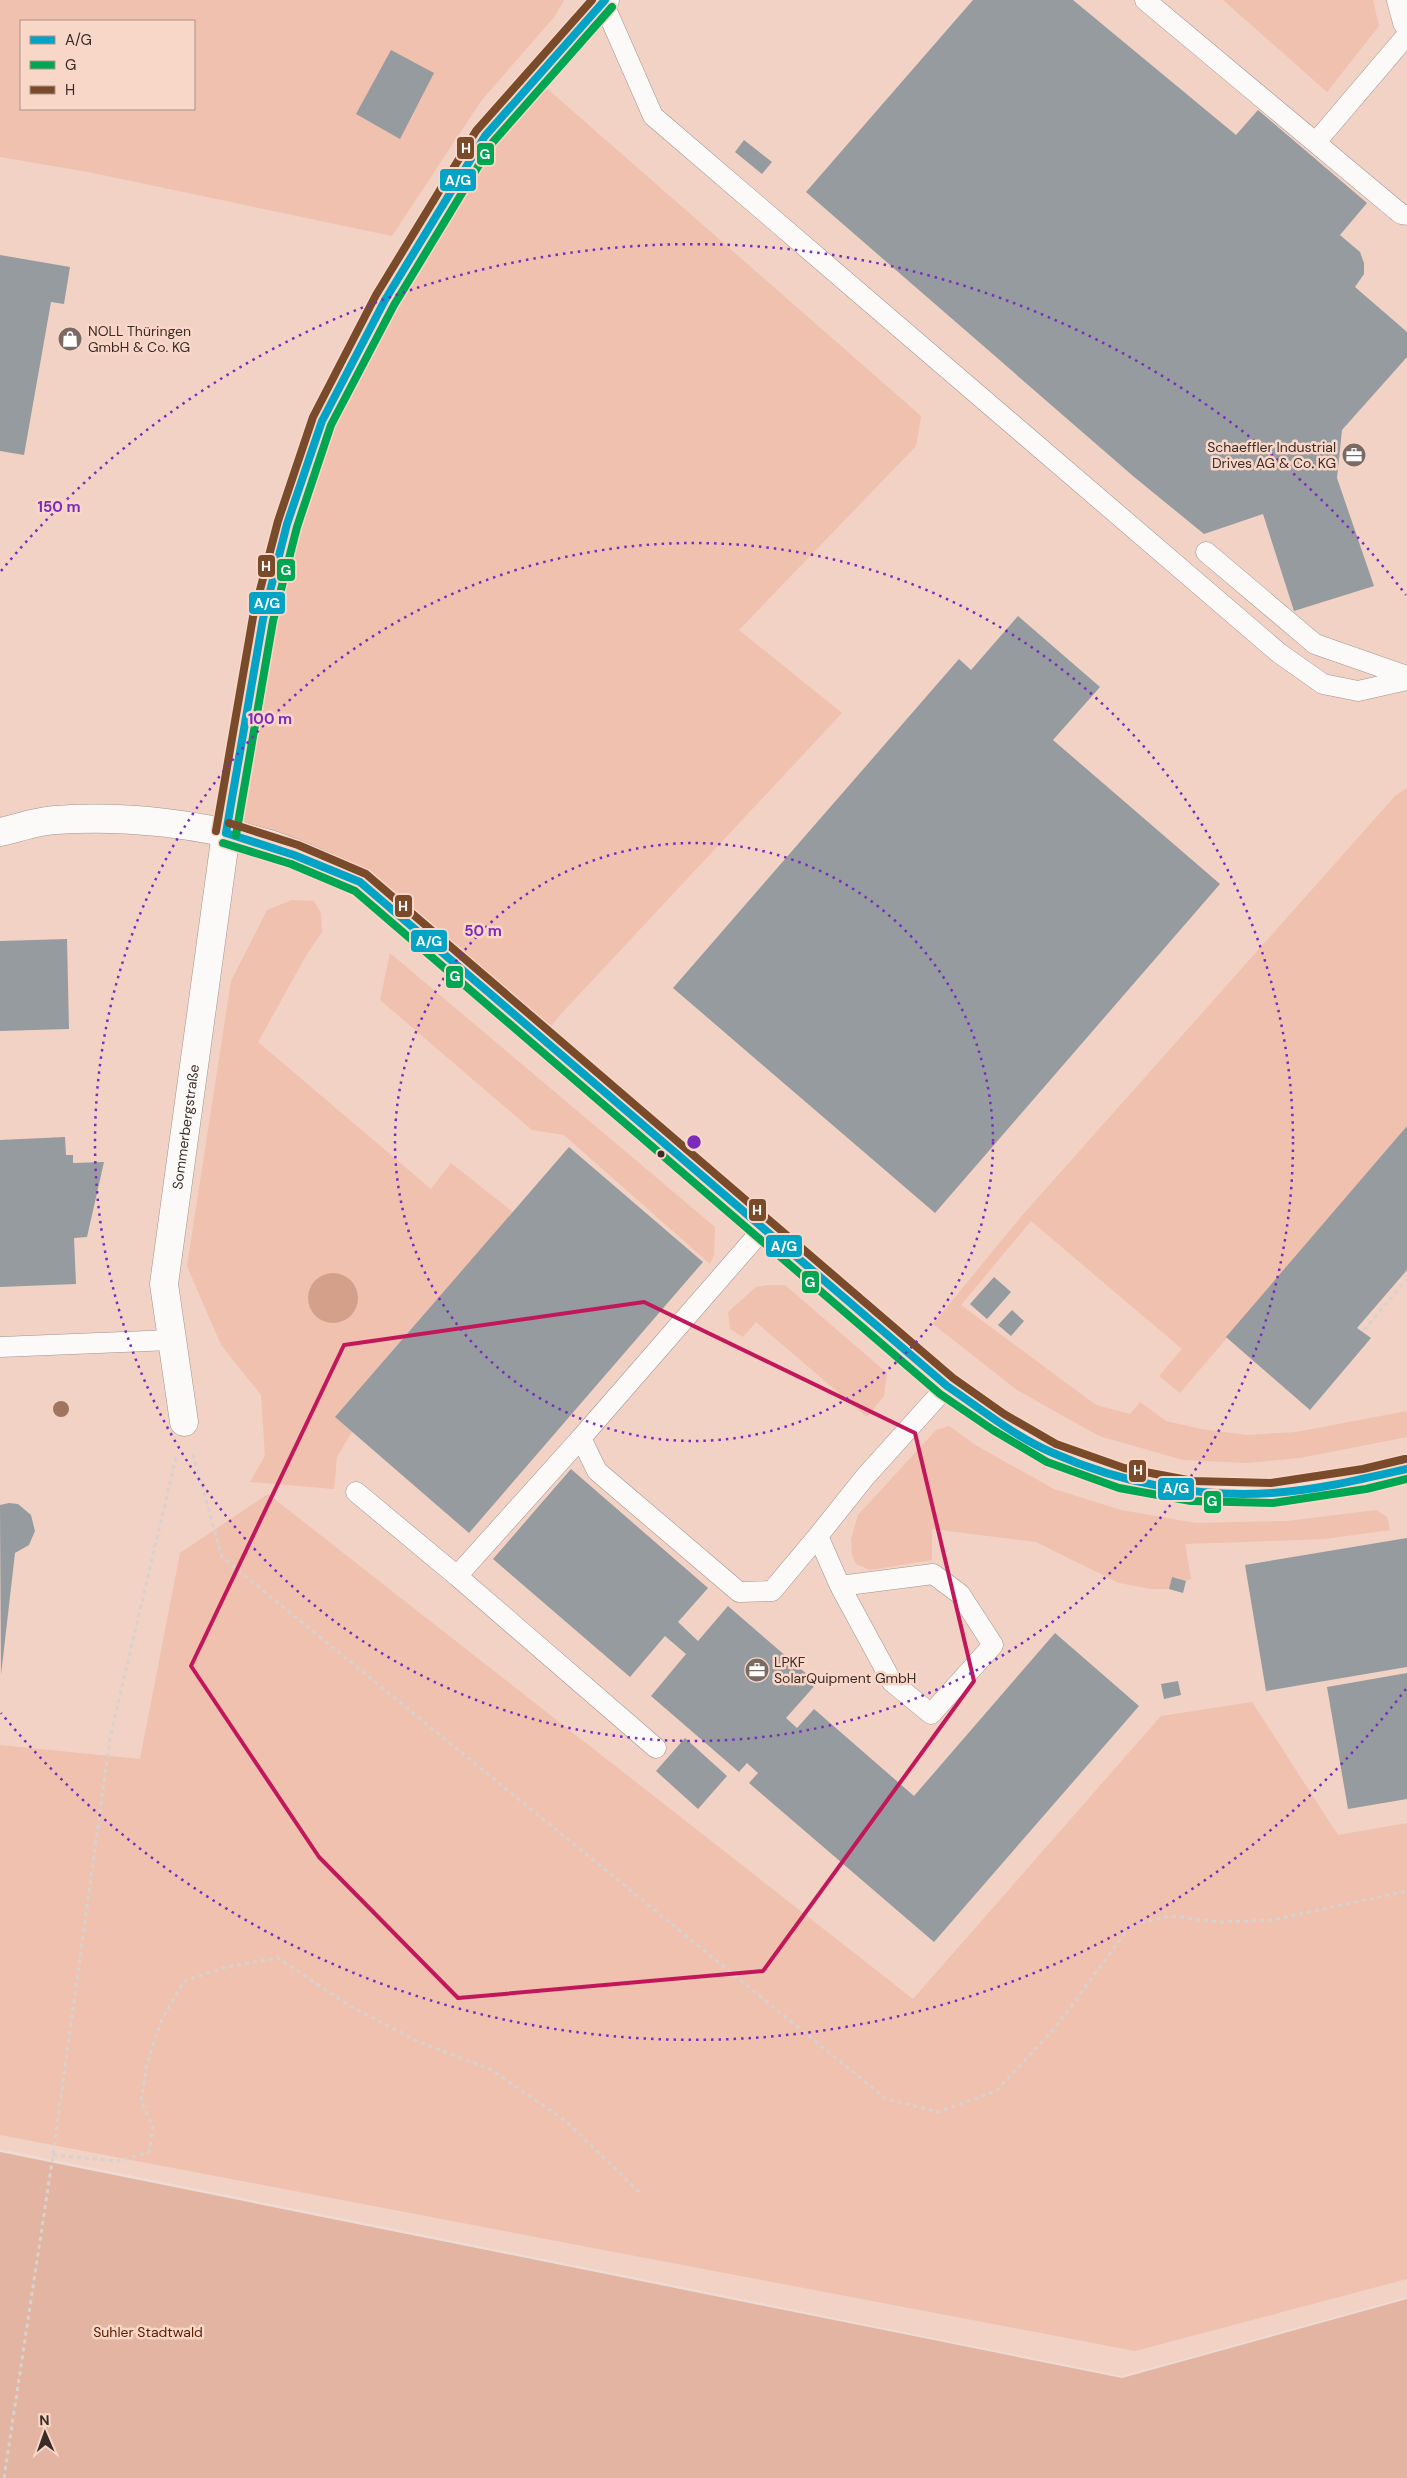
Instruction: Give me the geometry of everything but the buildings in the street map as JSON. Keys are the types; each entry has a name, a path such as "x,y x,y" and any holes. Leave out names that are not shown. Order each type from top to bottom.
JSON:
{"street":[{"path":"1401,0 1407,22"},
{"name":"Sommerbergstraße","path":"184,1422 164,1284 226,833 263,619 287,524 322,421 385,300 485,136 604,1"},
{"path":"0,832 54,820 132,819 226,833 269,844 316,862 360,882 762,1230 946,1386 999,1422 1052,1453 1121,1478 1192,1491 1272,1492 1365,1479 1407,1469"}],"lane":[{"path":"1145,0 1401,214 1407,215"},
{"path":"604,1 653,116 1279,653 1323,684 1358,691 1407,680"},
{"path":"1316,142 1407,35"},
{"path":"1206,552 1315,644 1407,676"},
{"path":"457,1576 581,1438 762,1230"},
{"path":"0,1347 172,1340"},
{"path":"581,1438 597,1471 738,1592 772,1591 865,1477 946,1386"},
{"path":"356,1492 457,1576 656,1748"},
{"path":"818,1536 840,1586 892,1682 931,1714 993,1645 960,1594 933,1574 840,1586"}],"path":[{"path":"1364,1330 1407,1279"},
{"path":"184,1422 222,1556 886,2099 938,2112 996,2091 1055,2028 1131,1925 1170,1916 1221,1922 1272,1920 1407,1891"},
{"path":"4,2478 53,2155 110,1738 184,1422"},
{"path":"53,2155 119,2161 150,2152 153,2127 141,2101 147,2064 161,2021 184,1981 226,1967 278,1958 348,2005 417,2041 492,2070 567,2122 640,2193"}],"highlighted area":[{"path":"644,1302 915,1433 974,1681 763,1971 458,1998 319,1857 191,1666 344,1345"}],"shaded area":[{"path":"0,0 1407,0 1407,2297 1122,2376 0,2149"},
{"path":"0,0 564,0 555,16 481,101 392,236 88,172 0,157"},
{"path":"1223,0 1373,0 1379,26 1327,92"},
{"path":"535,78 921,416 916,446 739,630 842,713 560,1015 541,1039 360,883 227,833 322,421"},
{"path":"1407,788 1407,1126 1180,1393 1159,1376 1182,1349 1031,1221 961,1305 1096,1405 1130,1414 1140,1402 1166,1421 1201,1429 1247,1435 1296,1432 1407,1411 1407,1437 1300,1458 1247,1463 1183,1460 1099,1436 1017,1390 933,1324 1019,1219 1395,796"},
{"path":"292,900 314,901 321,913 322,932 307,954 258,1042 431,1189 451,1163 513,1212 335,1417 352,1432 337,1457 334,1489 250,1482 265,1456 261,1395 221,1345 187,1266 231,981 267,910"},
{"path":"390,953 715,1227 714,1255 710,1264 564,1135 532,1130 380,1000"},
{"path":"328,1273 338,1273 351,1280 358,1293 358,1303 351,1316 338,1323 328,1323 319,1319 312,1312 308,1303 308,1293 312,1284 319,1277"},
{"path":"785,1285 887,1373 884,1396 867,1417 756,1322 743,1337 730,1329 728,1312 756,1287"},
{"path":"949,1426 977,1446 1054,1489 1121,1510 1196,1523 1287,1521 1376,1510 1387,1517 1390,1530 1325,1539 1185,1544 1191,1579 1186,1581 1172,1577 1169,1589 1151,1589 1119,1583 1036,1542 932,1529 932,1560 870,1570 856,1564 852,1555 851,1539 858,1515 936,1430"},
{"path":"268,1494 913,1999 1161,1716 1252,1702 1338,1835 1407,1823 1407,2279 1135,2351 0,2135 0,1745 140,1759 180,1553"}],"green space":[{"name":"Suhler Stadtwald","path":"0,2152 1122,2378 1407,2299 1407,2478 0,2478"}],"transit line":[{"name":"H","path":"216,831 253,617 278,521 313,417 376,295 476,131 592,0"},
{"name":"A/G","path":"226,833 263,619 287,524 322,421 385,300 485,136 605,0"},
{"name":"G","path":"236,835 273,621 297,527 331,425 394,305 493,142 612,7"},
{"name":"H","path":"229,823 298,845 366,874 953,1378 1004,1414 1056,1444 1124,1468 1193,1481 1271,1483 1363,1469 1405,1459"},
{"name":"A/G","path":"226,833 294,855 360,882 947,1386 1025,1439 1053,1453 1105,1473 1160,1486 1216,1493 1272,1493 1306,1489 1340,1484 1407,1469"},
{"name":"G","path":"223,843 291,864 355,891 940,1394 993,1430 1047,1462 1119,1488 1191,1501 1273,1503 1366,1489 1407,1479"}],"place":[{"name":"NOLL Thüringen GmbH & Co. KG","path":"70,339"},
{"name":"Schaeffler Industrial Drives AG & Co. KG","path":"1354,455"},
{"name":"LPKF SolarQuipment GmbH","path":"757,1670"}]}
